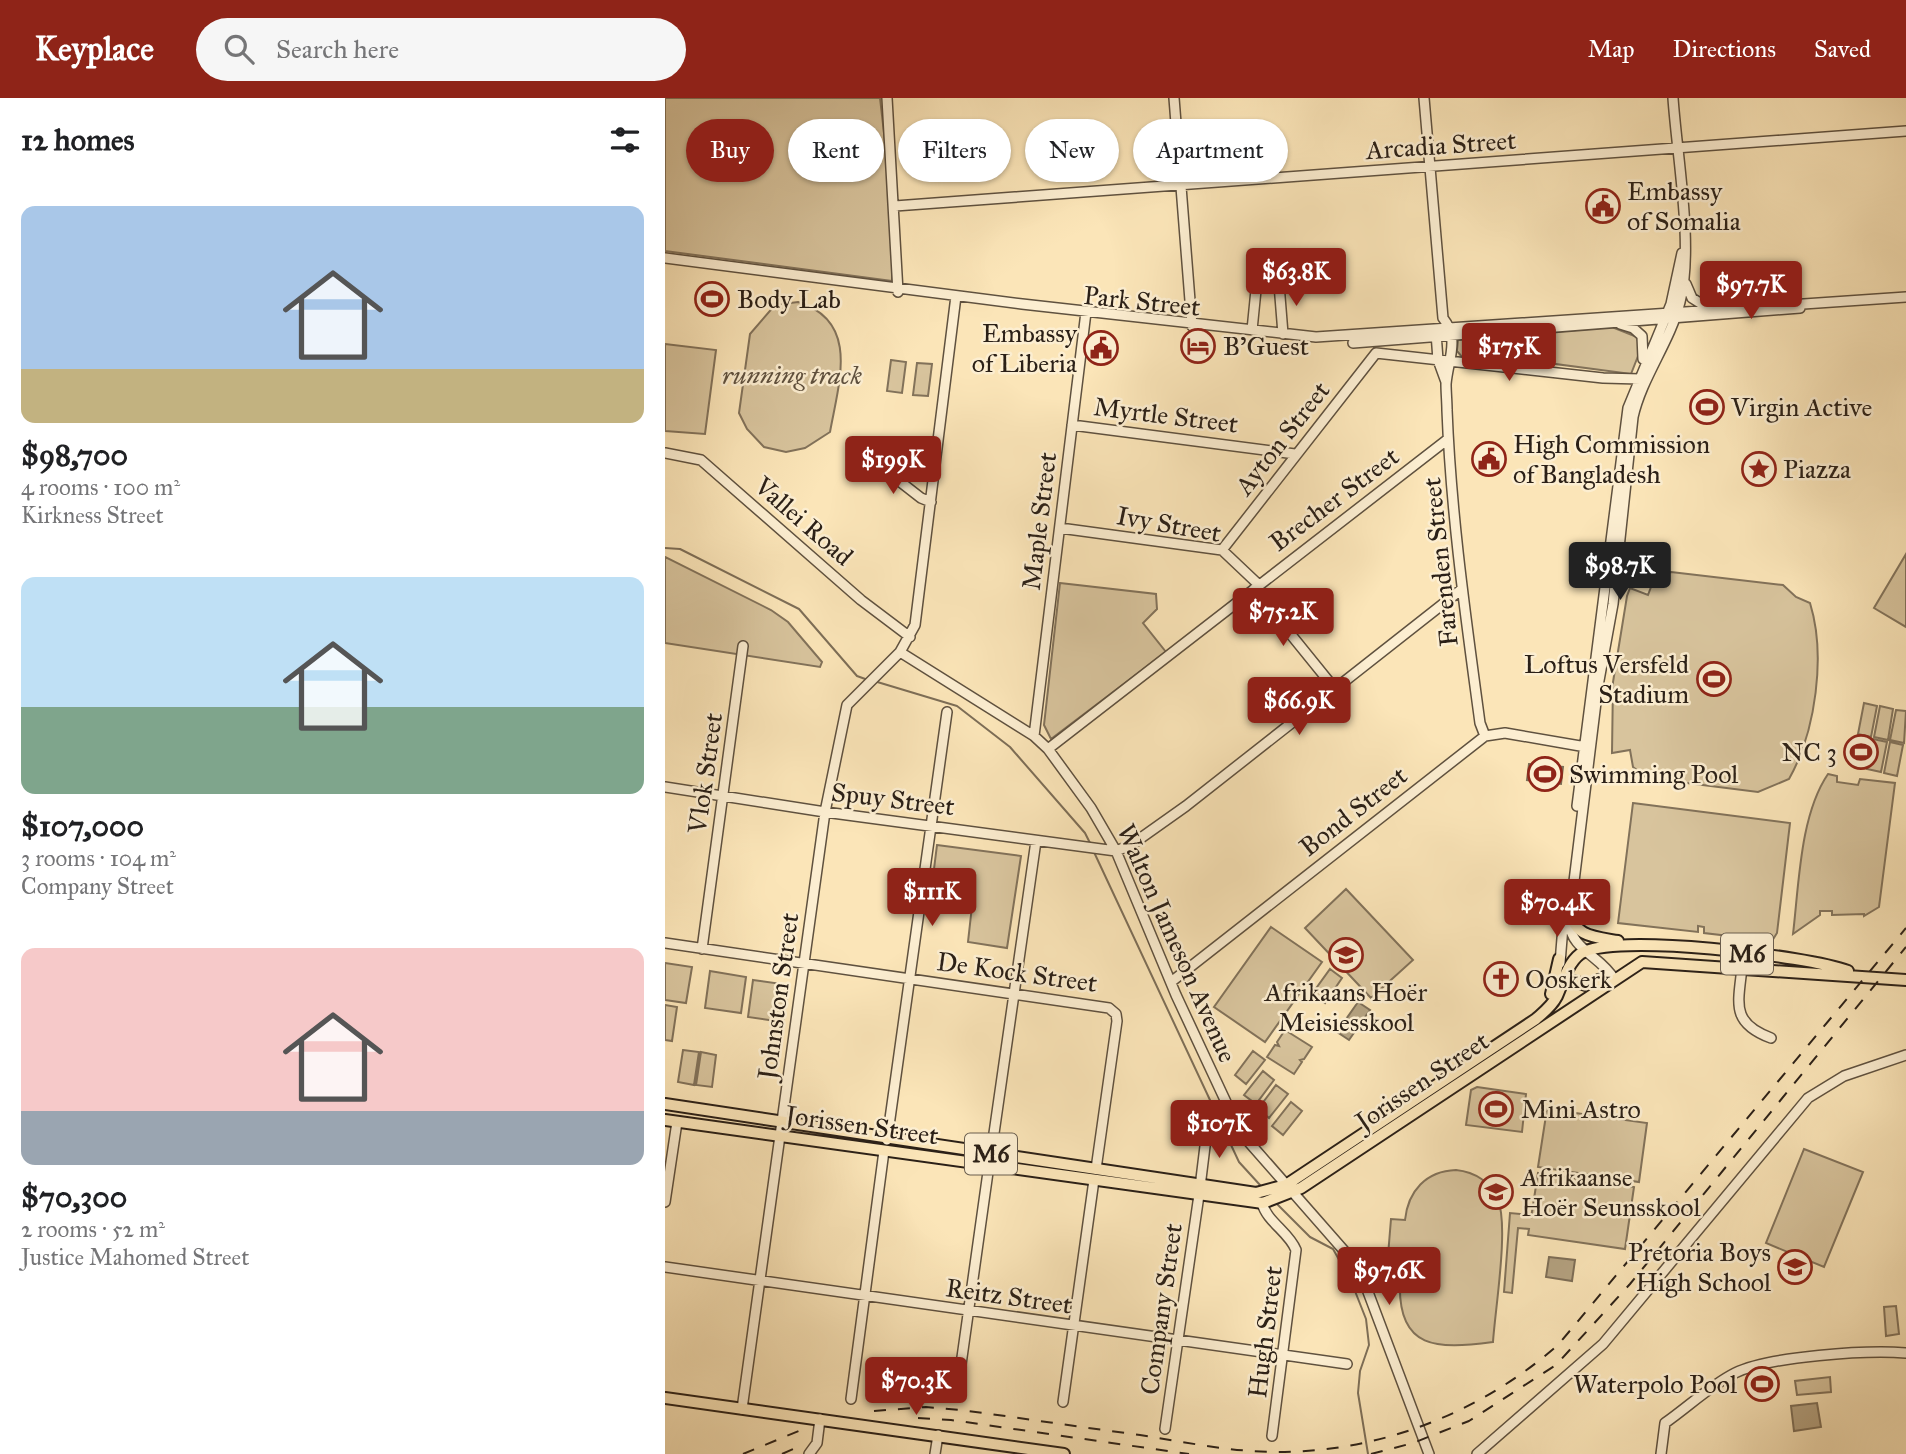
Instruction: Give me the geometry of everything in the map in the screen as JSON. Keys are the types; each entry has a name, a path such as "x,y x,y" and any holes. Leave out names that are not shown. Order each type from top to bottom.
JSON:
{"main road":[{"path":"1570,909 1574,926 1583,933 1635,944"},
{"name":"M6","path":"1541,1019 1557,997 1572,962 1586,951 1635,944 1781,957 1841,968 1857,974"},
{"path":"1541,1019 1554,985 1559,959"},
{"name":"M6","path":"1541,1019 1612,976 1647,961 1857,974 1903,980"},
{"path":"1565,978 1590,985 1612,976"},
{"name":"Jorissen Street","path":"1287,1190 1471,1060 1541,1019"},
{"name":"Jorissen Street","path":"665,1120 782,1128 1260,1200 1287,1190 1353,1155 1478,1071 1541,1019"},
{"path":"1471,1060 1478,1071"},
{"name":"Jorissen Street","path":"665,1104 732,1114 856,1146 886,1145"},
{"path":"665,1398 1064,1454"}],"street":[{"path":"887,98 898,291"},
{"path":"1174,98 1192,325"},
{"path":"1424,98 1443,318 1452,332"},
{"path":"1612,976 1604,964 1571,936 1570,909 1591,685 1626,425 1642,377 1685,279 1687,262 1673,98"},
{"name":"Arcadia Street","path":"895,206 1906,131"},
{"path":"1671,315 1684,244"},
{"name":"Park Street","path":"665,260 1086,314 1335,337 1604,323 1710,309 1906,298"},
{"path":"1685,279 1692,299 1710,309"},
{"path":"1252,330 1258,280"},
{"path":"1279,284 1283,334"},
{"name":"Johnston Street","path":"742,1409 825,812 847,705 900,652 909,636 919,602 956,298"},
{"name":"Park Street","path":"1452,332 1671,315 1765,312 1825,303"},
{"name":"Maple Street","path":"1034,736 1086,314"},
{"path":"1436,333 1443,318"},
{"path":"1565,978 1559,959 1586,748 1591,737 1613,604 1632,425 1645,349 1642,336 1629,326 1604,323"},
{"name":"Park Street","path":"1192,325 1325,344 1436,333"},
{"name":"Farenden Street","path":"1446,382 1452,363 1452,332"},
{"name":"Farenden Street","path":"1436,333 1438,360 1446,382 1448,439 1462,589 1480,723 1485,736"},
{"name":"Ayton Street","path":"1222,550 1376,353 1438,360"},
{"path":"1438,360 1614,379 1642,377"},
{"name":"Myrtle Street","path":"1072,425 1295,454"},
{"name":"Brecher Street","path":"1048,749 1448,439"},
{"name":"Vallei Road","path":"665,453 701,460 861,600 909,636"},
{"path":"871,459 921,498 931,502"},
{"name":"Ivy Street","path":"1060,528 1222,550 1256,587 1335,689"},
{"path":"1115,851 1151,832 1462,589"},
{"path":"1591,685 1602,663 1598,643"},
{"name":"Vlok Street","path":"702,949 743,646"},
{"name":"Walton Jameson Avenue","path":"900,652 1034,736 1048,749 1091,808 1115,851 1240,1132 1287,1190 1354,1262 1362,1276 1429,1454"},
{"path":"851,1399 947,712"},
{"path":"1485,736 1505,733 1586,748"},
{"name":"Bond Street","path":"1171,982 1485,736"},
{"name":"Spuy Street","path":"665,787 825,812 1115,851"},
{"path":"957,1393 1036,841"},
{"name":"De Kock Street","path":"665,943 1098,1005 1113,1010 1117,1021 1095,1175"},
{"path":"1742,968 1740,1014 1752,1031 1771,1038"},
{"path":"1477,1454 1603,1344 1808,1098 1844,1076 1906,1055"},
{"path":"665,1202 677,1122"},
{"name":"Company Street","path":"1165,1429 1207,1129"},
{"path":"1063,1402 1095,1175"},
{"name":"Hugh Street","path":"1260,1200 1264,1211 1296,1250 1272,1436"},
{"name":"Reitz Street","path":"665,1267 1347,1364"},
{"path":"1661,1454 1665,1423 1739,1372 1768,1364 1872,1350 1906,1353"},
{"path":"809,1454 817,1443 820,1419"},
{"path":"935,1454 938,1435"}],"green space":[{"path":"665,98 880,98 882,119 788,119 788,182 884,182 884,133 893,212 892,281 665,251"},
{"name":"running track","path":"798,302 818,311 830,323 838,338 840,374 830,432 805,448 786,452 764,447 747,429 739,413 750,334 775,305"},
{"path":"1612,327 1637,337 1640,351 1631,374 1472,353 1462,357 1457,351 1458,340"},
{"path":"665,344 716,350 705,434 665,431"},
{"path":"891,360 906,362 902,393 887,391"},
{"path":"917,363 932,364 928,396 913,395"},
{"path":"1906,554 1906,627 1874,608"},
{"path":"665,557 771,610 788,622 822,662 820,667 665,643"},
{"name":"Loftus Versfeld Stadium","path":"1671,572 1783,585 1796,597 1810,603 1817,646 1816,692 1806,739 1789,779 1758,792 1647,778 1633,767 1630,750 1612,753 1613,682 1627,596 1630,588 1648,595 1654,579"},
{"path":"1060,583 1156,594 1157,609 1143,623 1166,652 1051,739 1044,725"},
{"path":"1864,703 1877,706 1871,737 1858,734"},
{"path":"1880,706 1893,709 1888,740 1874,737"},
{"path":"1896,710 1906,711 1904,743 1890,740"},
{"name":"NC 3","path":"1858,736 1871,739 1865,768 1852,766"},
{"path":"1873,739 1887,742 1881,772 1867,769"},
{"path":"1890,742 1903,745 1897,776 1884,773"},
{"path":"1828,774 1837,776 1837,782 1858,785 1860,779 1895,783 1879,907 1864,916 1832,915 1832,911 1820,911 1820,915 1793,934 1806,829"},
{"path":"1633,803 1790,823 1777,933 1772,941 1704,933 1704,927 1698,926 1698,932 1618,923"},
{"path":"937,845 1021,856 1007,948 968,942 972,906 930,901"},
{"path":"1346,889 1413,960 1371,998 1305,928"},
{"path":"1271,927 1322,962 1265,1042 1214,1007"},
{"path":"665,963 692,967 686,1003 665,1000"},
{"path":"1330,969 1342,978 1325,1003 1312,994"},
{"path":"710,971 746,977 741,1013 705,1008"},
{"path":"753,980 789,985 783,1022 748,1017"},
{"path":"665,1005 677,1007 672,1041 665,1040"},
{"path":"1285,1030 1312,1047 1304,1059 1300,1060 1302,1062 1294,1074 1267,1057 1275,1045 1279,1046 1277,1042"},
{"path":"683,1050 699,1052 694,1085 678,1082"},
{"path":"1253,1051 1265,1060 1246,1084 1235,1075"},
{"path":"701,1052 716,1055 712,1087 696,1085"},
{"path":"1263,1071 1274,1080 1256,1104 1244,1095"},
{"path":"1276,1085 1288,1094 1269,1118 1258,1109"},
{"name":"Mini Astro","path":"1477,1087 1526,1094 1522,1132 1466,1125 1471,1090"},
{"path":"1291,1102 1302,1111 1283,1135 1272,1126"},
{"path":"1547,1109 1647,1123 1639,1182 1538,1167"},
{"path":"1804,1149 1863,1172 1824,1267 1766,1243"},
{"path":"1456,1170 1470,1173 1487,1183 1498,1200 1501,1213 1502,1248 1493,1342 1455,1345 1425,1340 1414,1333 1406,1321 1401,1304 1400,1281 1386,1280 1391,1219 1405,1220 1410,1200 1420,1184 1436,1174"},
{"path":"1538,1173 1634,1187 1625,1249 1528,1235 1529,1229 1518,1228 1512,1293 1504,1292 1510,1213 1530,1215 1531,1218"},
{"path":"1896,1306 1899,1334 1886,1336 1884,1307"},
{"path":"1830,1377 1831,1392 1797,1395 1795,1381"}],"shaded area":[{"name":"Swimming Pool","path":"1529,764 1563,767 1561,784 1527,780"},
{"path":"1358,1002 1370,1010 1349,1040 1337,1032"},
{"path":"1549,1257 1575,1260 1572,1281 1546,1277"},
{"name":"Waterpolo Pool","path":"1774,1372 1775,1393 1750,1395 1749,1374"},
{"path":"1817,1403 1821,1427 1794,1431 1791,1406"}],"waterway":[{"path":"665,548 680,549 799,609 857,676 868,680"},
{"path":"874,681 957,706 1010,747 1085,833 1091,845"},
{"path":"1093,850 1239,1162 1260,1185"},
{"path":"1276,1203 1310,1237 1333,1249 1351,1281 1366,1319 1369,1345 1360,1371 1358,1393 1368,1454"}],"railway":[{"path":"874,1411 926,1407 961,1410 1225,1448 1277,1452 1354,1445 1391,1436 1462,1409 1528,1369 1558,1345 1906,928"},
{"path":"1371,1454 1413,1443 1469,1421 1556,1365 1630,1284 1906,947"},
{"path":"918,1418 951,1420 1189,1454"},
{"path":"743,1454 801,1430"},
{"path":"782,1454 802,1445"}],"place":[{"name":"Embassy of Somalia","path":"1603,206"},
{"name":"Body Lab","path":"712,299"},
{"name":"B'Guest","path":"1198,346"},
{"name":"Embassy of Liberia","path":"1101,348"},
{"name":"Virgin Active","path":"1707,407"},
{"name":"High Commission of Bangladesh","path":"1489,459"},
{"name":"Piazza","path":"1759,469"},
{"name":"Loftus Versfeld Stadium","path":"1714,679"},
{"name":"NC 3","path":"1861,752"},
{"name":"Swimming Pool","path":"1545,774"},
{"name":"Afrikaans Hoër Meisiesskool","path":"1346,955"},
{"name":"Ooskerk","path":"1501,979"},
{"name":"Mini Astro","path":"1496,1109"},
{"name":"Afrikaanse Hoër Seunsskool","path":"1496,1192"},
{"name":"Pretoria Boys High School","path":"1795,1267"},
{"name":"Waterpolo Pool","path":"1762,1384"}]}
